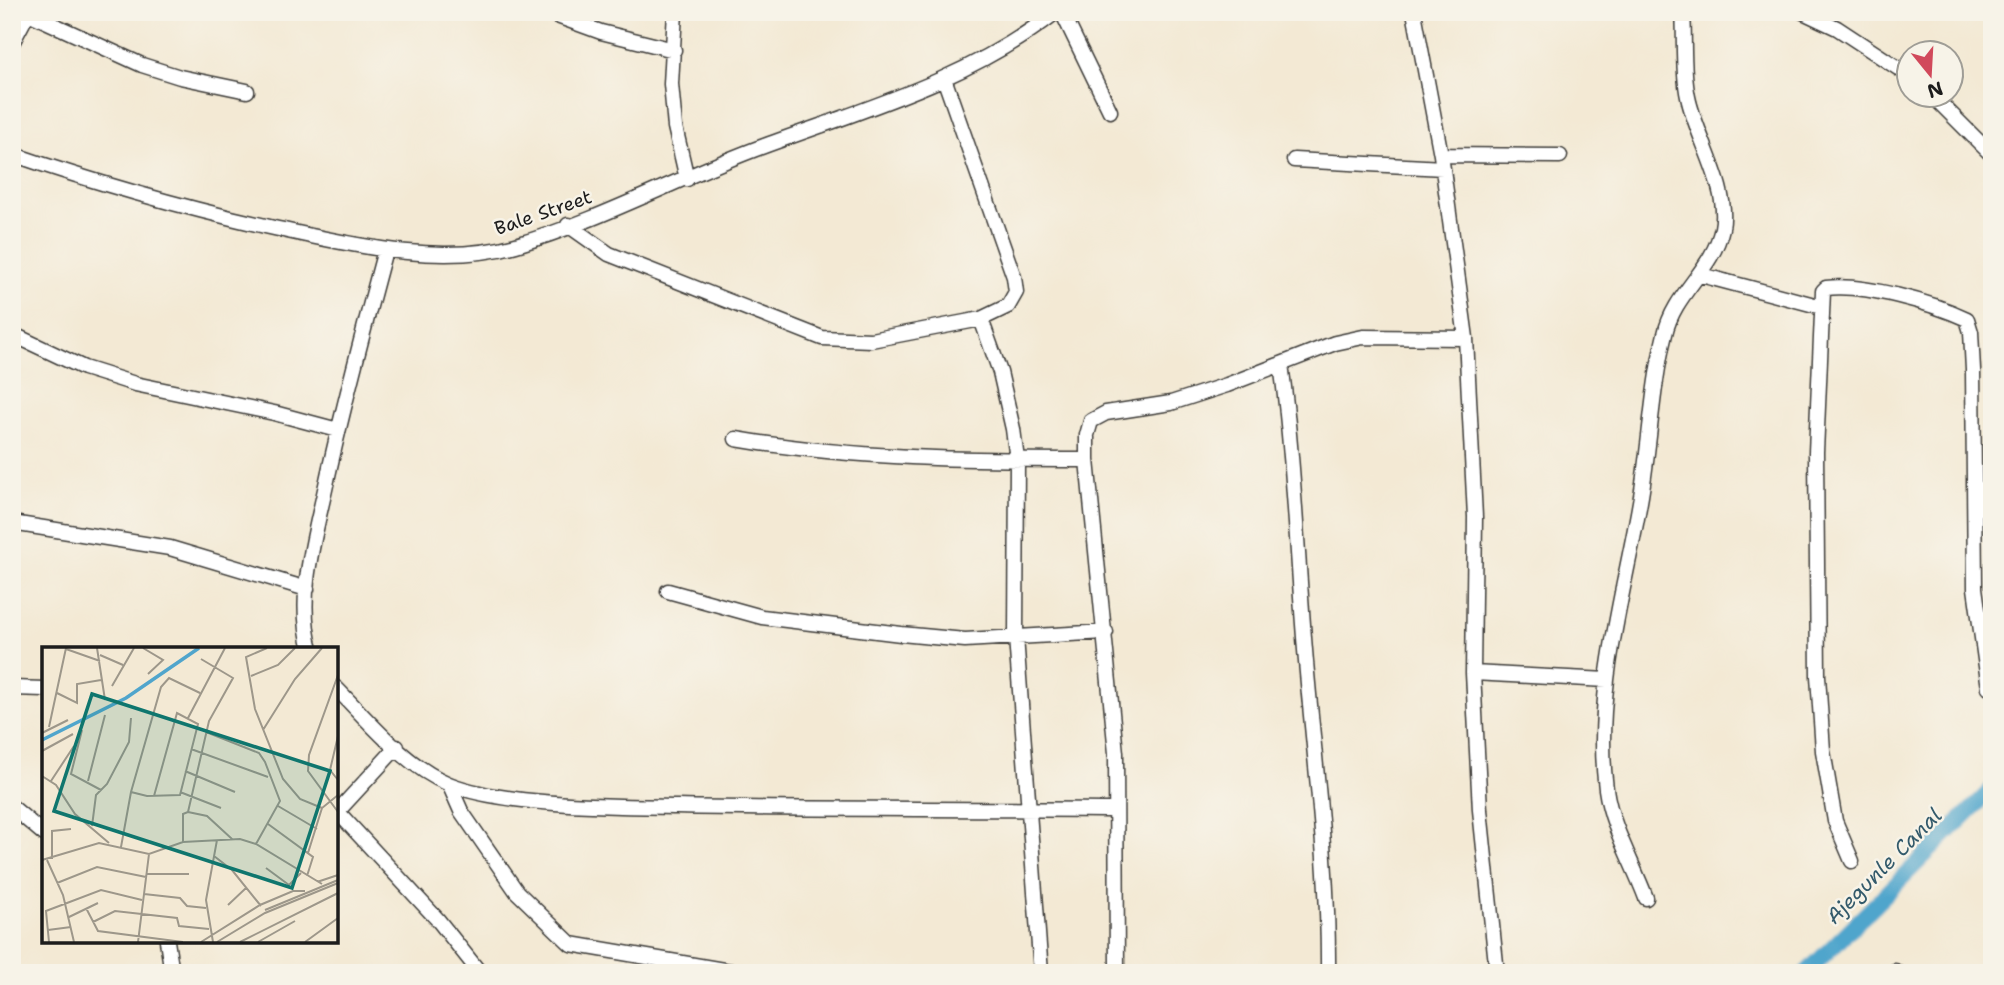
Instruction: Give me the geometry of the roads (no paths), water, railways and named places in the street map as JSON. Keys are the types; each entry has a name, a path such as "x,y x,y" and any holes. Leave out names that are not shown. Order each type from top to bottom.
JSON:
{"street":[{"path":"12,43 28,12 142,65 180,78 247,92"},
{"path":"546,12 601,32 674,50"},
{"path":"675,12 671,84 675,127 687,179"},
{"name":"Bale Street","path":"12,154 87,180 179,206 385,250 485,251 516,244 568,225 758,148 945,81 1033,30 1056,12"},
{"path":"1062,12 1110,111"},
{"path":"1414,12 1442,162 1466,338 1475,517 1472,673 1480,810 1497,973"},
{"path":"1646,898 1630,853 1616,826 1606,790 1604,708 1641,497 1664,334 1680,299 1701,275 1715,252 1723,226 1723,205 1717,177 1705,154 1687,95 1683,12"},
{"path":"1803,12 1837,28 1896,67"},
{"path":"568,225 609,254 822,338 871,340 981,319 1009,306 1016,292 1014,277 945,81"},
{"path":"1945,108 1992,155"},
{"path":"1294,160 1442,162 1560,156"},
{"path":"310,647 307,634 307,589 338,430 385,250"},
{"path":"1701,275 1822,307"},
{"path":"1852,861 1835,821 1823,751 1818,676 1816,452 1823,291 1831,287 1889,294 1949,311 1967,319 1972,345 1975,588 1989,688"},
{"path":"981,319 1000,372 1017,460 1016,637 1041,973"},
{"path":"12,334 84,368 135,384 261,410 338,430"},
{"path":"1117,973 1116,753 1087,460 1087,435 1091,421 1106,414 1171,403 1335,343 1363,337 1466,338"},
{"path":"1281,364 1292,457 1298,572 1329,892 1328,973"},
{"path":"736,439 829,453 1087,460"},
{"path":"12,523 170,548 307,589"},
{"path":"668,591 762,617 965,640 1106,632"},
{"path":"1472,673 1607,680"},
{"path":"12,688 42,689"},
{"path":"338,690 397,747 449,784 498,795 635,806 1116,810"},
{"path":"338,810 397,747"},
{"path":"449,784 461,811 517,892 571,944 741,973"},
{"path":"12,807 42,832"},
{"path":"338,812 438,920 480,973"},
{"path":"167,943 172,973"}],"waterway":[{"name":"Ajegunle Canal","path":"1806,973 1992,789"}]}
